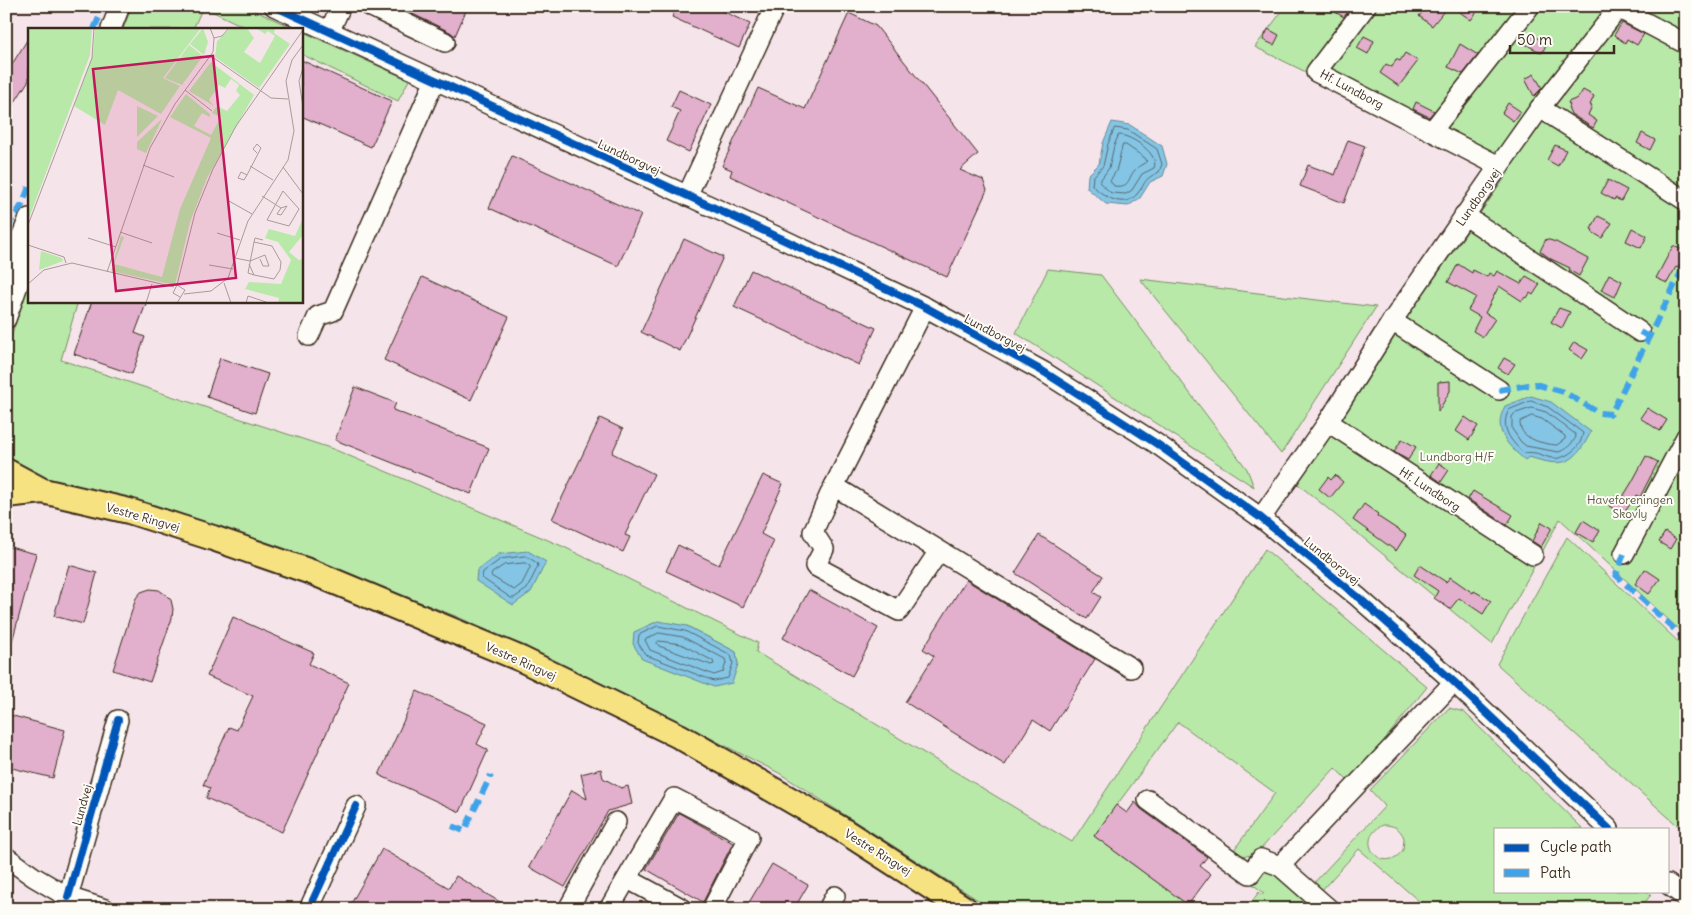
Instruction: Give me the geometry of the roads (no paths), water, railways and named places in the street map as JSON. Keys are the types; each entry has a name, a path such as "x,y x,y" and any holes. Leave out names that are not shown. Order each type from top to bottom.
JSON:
{"main road":[{"name":"Vestre Ringvej","path":"6,472 43,491 129,511 314,573 521,660 679,736 841,829 965,909"},
{"name":"Vestre Ringvej","path":"6,495 43,491"}],"street":[{"path":"110,28 120,6"},
{"name":"Lundborgvej","path":"274,6 782,239 925,307 1044,372 1157,444 1261,518 1358,597 1454,682 1609,828"},
{"path":"329,32 341,6"},
{"path":"369,6 445,42"},
{"path":"687,196 775,6"},
{"name":"Hf. Lundborg","path":"1366,6 1316,72 1499,166"},
{"path":"1432,131 1530,6"},
{"path":"1619,7 1686,44"},
{"name":"Lundborgvej","path":"1261,518 1328,422 1392,320 1499,166 1540,108 1619,7"},
{"path":"309,336 318,316 333,311 435,80"},
{"path":"1540,108 1686,201"},
{"path":"1464,216 1640,332"},
{"path":"6,319 11,276 28,221"},
{"path":"11,276 28,255"},
{"path":"925,307 834,486 813,532 824,549 815,566 899,611 939,551"},
{"path":"1392,320 1499,390"},
{"name":"Hf. Lundborg","path":"1328,422 1533,555"},
{"path":"1624,554 1686,437"},
{"path":"834,486 1131,668"},
{"path":"1280,866 1454,682"},
{"name":"Lundvej","path":"68,897 118,720"},
{"path":"609,909 674,798 749,838 712,909"},
{"path":"1148,800 1250,874 1260,859 1280,866 1329,909"},
{"path":"309,909 356,806"},
{"path":"568,909 616,822"},
{"path":"6,857 34,878 68,897 105,909"},
{"path":"628,879 683,909"},
{"path":"1670,886 1686,898"},
{"path":"1683,909 1686,905"}],"water":[{"path":"1112,122 1130,125 1162,146 1167,164 1163,176 1150,182 1140,198 1128,206 1106,204 1087,188 1088,175 1099,164 1103,143"},
{"path":"1531,396 1551,402 1591,432 1579,451 1567,461 1560,463 1529,457 1525,460 1512,449 1503,436 1500,422 1505,406"},
{"path":"528,551 546,562 531,592 513,605 476,581 477,570 499,554"},
{"path":"658,621 687,626 736,652 738,664 732,683 714,687 642,659 633,644 634,632"}],"park label":[{"name":"Lundborg H/F","path":"1457,456"},
{"name":"Haveforeningen Skovly","path":"1630,506"}]}
